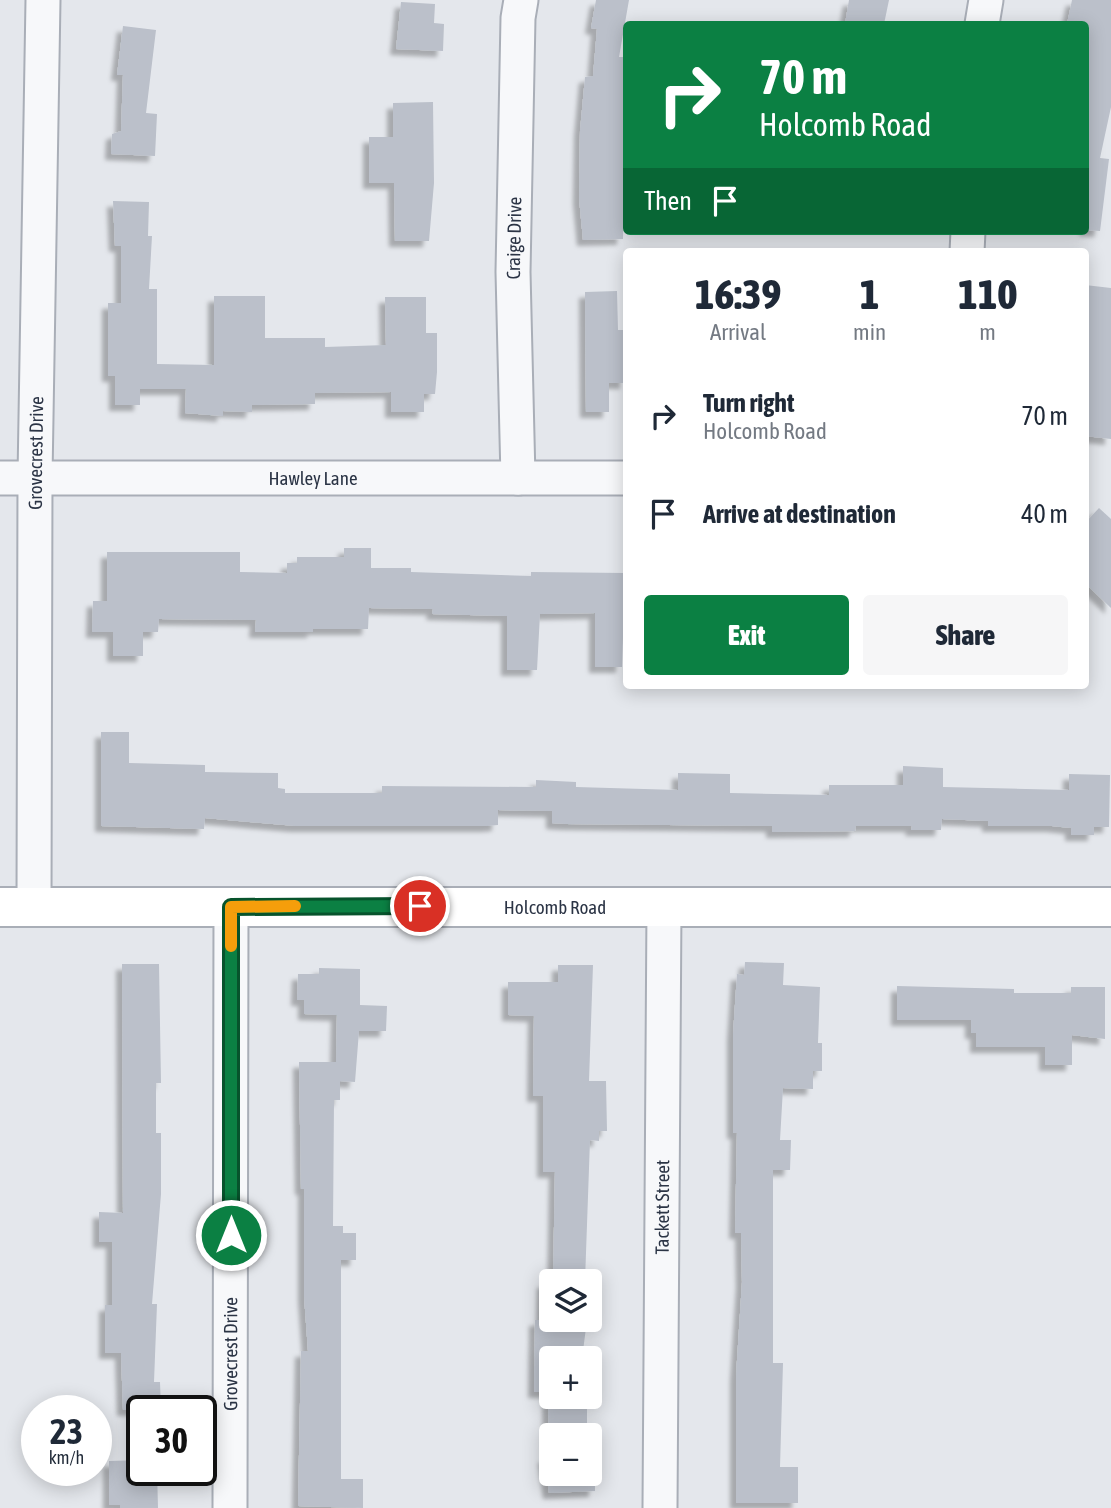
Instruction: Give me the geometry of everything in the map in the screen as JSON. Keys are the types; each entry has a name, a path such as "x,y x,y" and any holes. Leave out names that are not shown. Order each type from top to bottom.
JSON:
{"street":[{"name":"Grovecrest Drive","path":"17,906 35,477 43,0"},
{"name":"Craige Drive","path":"518,478 513,272 518,18 521,0"},
{"path":"982,21 986,0"},
{"name":"Hawley Lane","path":"0,478 623,478"},
{"name":"Holcomb Road","path":"17,906 1111,907"},
{"name":"Grovecrest Drive","path":"230,1508 231,907"},
{"name":"Tackett Street","path":"660,1508 664,907"}],"building":[{"path":"596,0 629,0 625,21 623,21 619,57 623,57 623,239 583,240 579,198 580,131 585,77 593,76 597,29 591,28"},
{"path":"849,0 889,0 885,21 846,21"},
{"path":"1072,0 1111,0 1111,107 1100,158 1109,159 1100,231 1089,230 1089,21 1068,21"},
{"path":"401,2 435,4 434,23 444,24 443,51 396,49"},
{"path":"123,26 156,30 146,113 157,114 155,156 111,154 112,134 121,131 123,75 117,75"},
{"path":"433,102 434,183 429,241 395,241 394,183 369,183 369,137 393,137 393,103"},
{"path":"113,201 149,202 148,236 152,236 149,289 157,289 157,364 214,365 214,296 265,296 265,338 325,338 325,347 386,345 385,297 426,297 426,333 437,333 437,372 435,394 424,394 424,412 391,412 391,392 315,393 315,404 252,405 252,412 223,411 223,416 185,413 186,389 140,389 140,405 115,405 115,376 108,376 108,303 121,303 121,246 115,246"},
{"path":"1089,285 1111,288 1111,439 1089,436"},
{"path":"617,291 618,330 623,330 623,383 609,383 609,412 586,412 585,292"},
{"path":"1099,508 1111,519 1111,608 1089,587 1089,519"},
{"path":"344,548 371,548 371,568 411,568 411,572 531,576 531,572 623,573 622,667 595,667 595,613 540,614 537,670 507,670 507,616 432,614 433,609 369,608 368,629 313,629 313,632 255,632 256,620 159,619 158,632 143,632 143,656 113,656 113,632 92,632 93,601 107,601 107,552 240,552 240,572 287,573 287,563 297,563 297,557 344,557"},
{"path":"101,732 129,732 129,763 205,765 205,772 278,773 278,788 285,789 285,793 382,793 382,786 536,787 536,780 576,782 576,787 678,790 678,773 730,774 730,793 829,795 829,785 903,785 903,766 943,768 943,787 1069,790 1069,774 1110,775 1109,827 1094,827 1094,835 1071,835 1071,828 988,826 988,821 942,819 941,830 911,830 912,826 856,826 855,831 772,832 772,826 552,823 552,811 498,810 498,825 487,826 296,826 205,818 204,829 101,826"},
{"path":"745,962 784,963 783,985 820,987 818,1043 822,1043 822,1071 813,1071 813,1089 783,1088 780,1140 791,1140 790,1170 773,1170 773,1363 783,1363 780,1467 798,1467 798,1503 736,1503 736,1376 742,1282 741,1233 735,1233 737,1133 733,1133 733,1035 737,974 744,975"},
{"path":"122,964 159,964 161,1083 156,1083 156,1133 161,1133 161,1194 152,1304 157,1304 154,1382 160,1382 160,1395 126,1395 126,1410 123,1410 121,1353 105,1353 105,1305 112,1305 112,1242 99,1242 99,1212 123,1213"},
{"path":"558,965 593,965 589,1081 606,1081 607,1131 599,1131 599,1141 590,1140 585,1269 553,1269 555,1172 543,1172 543,1096 533,1096 534,1016 508,1015 508,982 558,982"},
{"path":"319,968 360,969 360,1005 387,1006 386,1031 359,1031 355,1082 340,1081 340,1100 334,1100 333,1226 343,1226 343,1233 356,1233 356,1260 341,1260 341,1479 363,1479 363,1508 298,1506 301,1351 308,1351 304,1296 304,1189 301,1189 299,1062 336,1062 337,1015 304,1014 304,1000 297,1000 298,974 319,974"},
{"path":"897,986 1014,989 1014,993 1071,993 1071,987 1105,987 1105,1039 1072,1035 1072,1065 1045,1065 1045,1047 976,1047 976,1033 971,1033 971,1020 897,1020"},
{"path":"535,1320 539,1320 539,1332 585,1332 584,1346 539,1346 539,1392 534,1392"},
{"path":"548,1409 587,1409 587,1423 548,1423"},
{"path":"126,1460 126,1486 157,1486 158,1508 120,1508 120,1505 109,1505 112,1461"},
{"path":"548,1486 595,1486 595,1491 549,1493"}],"slow traffic":[{"path":"231,946 231,907 295,906"}],"route":[{"path":"231,1235 231,907 420,906"}]}
